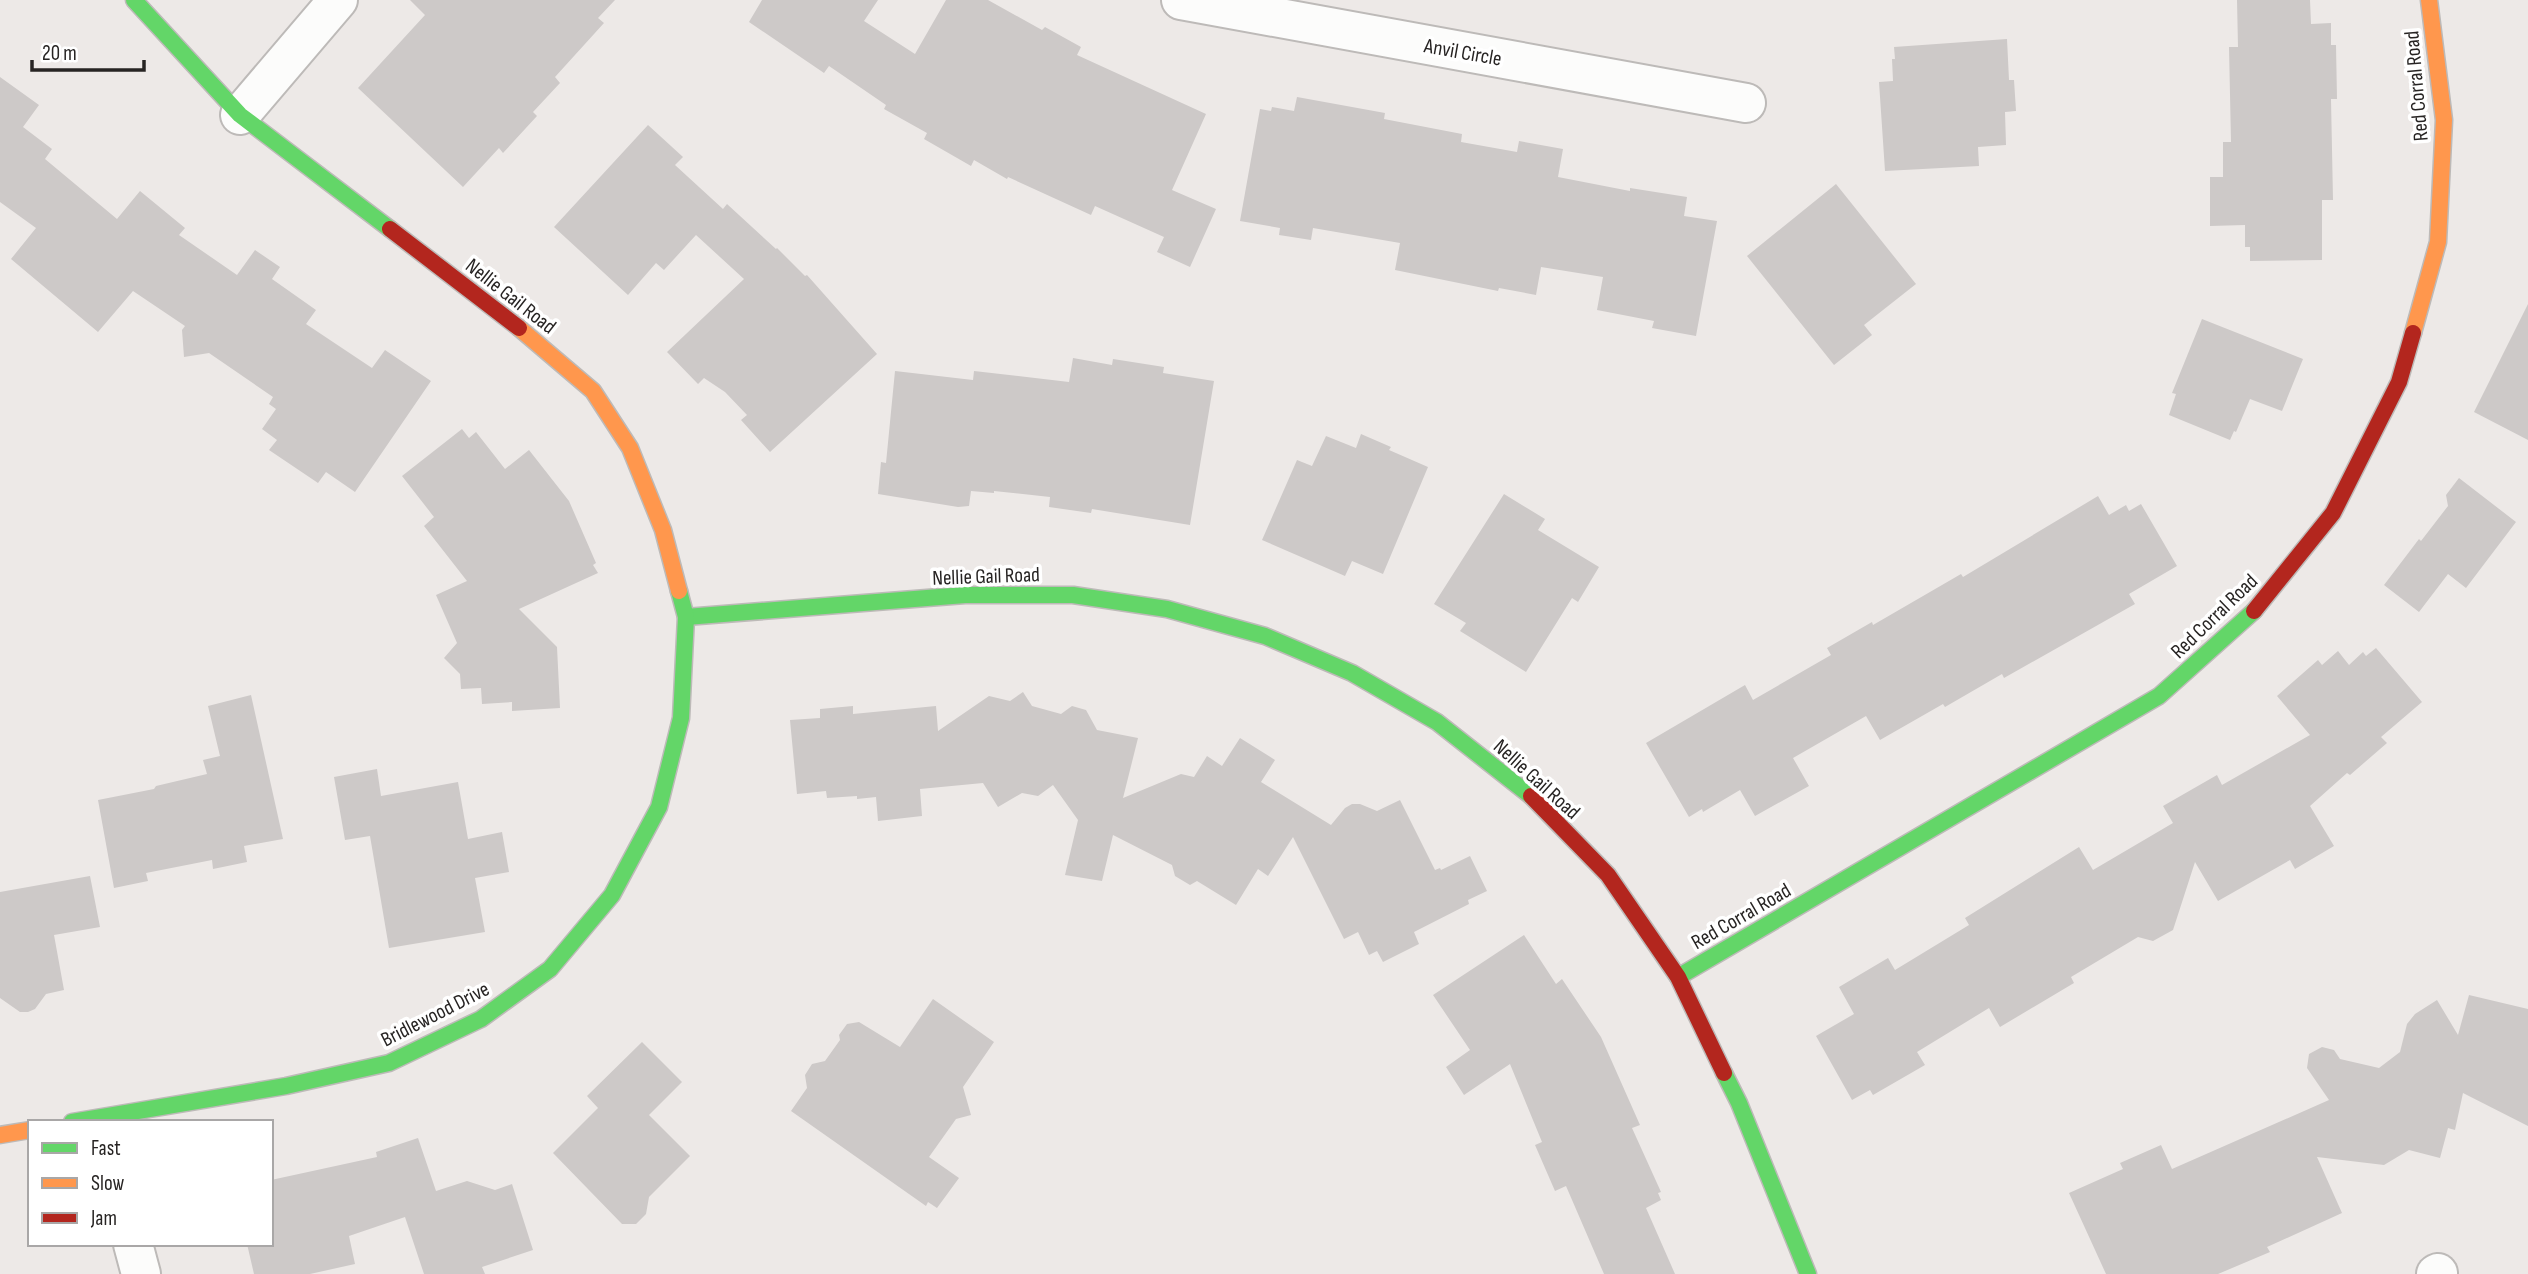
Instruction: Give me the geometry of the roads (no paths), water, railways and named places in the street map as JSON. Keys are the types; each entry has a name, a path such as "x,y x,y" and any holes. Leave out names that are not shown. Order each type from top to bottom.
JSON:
{"street":[{"name":"Nellie Gail Road","path":"134,0 240,115 530,336 593,391 630,448 654,506 686,617 965,596 1073,595 1167,609 1265,636 1352,673 1437,722 1532,797 1608,875 1678,976 1739,1103 1808,1274"},
{"path":"240,115 338,0"},
{"name":"Anvil Circle","path":"1181,0 1746,103"},
{"name":"Red Corral Road","path":"1678,976 2159,696 2258,608 2333,513 2399,382 2438,242 2444,120 2429,0"},
{"name":"Bridlewood Drive","path":"95,1120 286,1086 388,1063 481,1018 550,969 612,895 659,807 681,718 686,617"},
{"path":"0,1135 28,1130"},
{"path":"134,1246 141,1274"}]}
